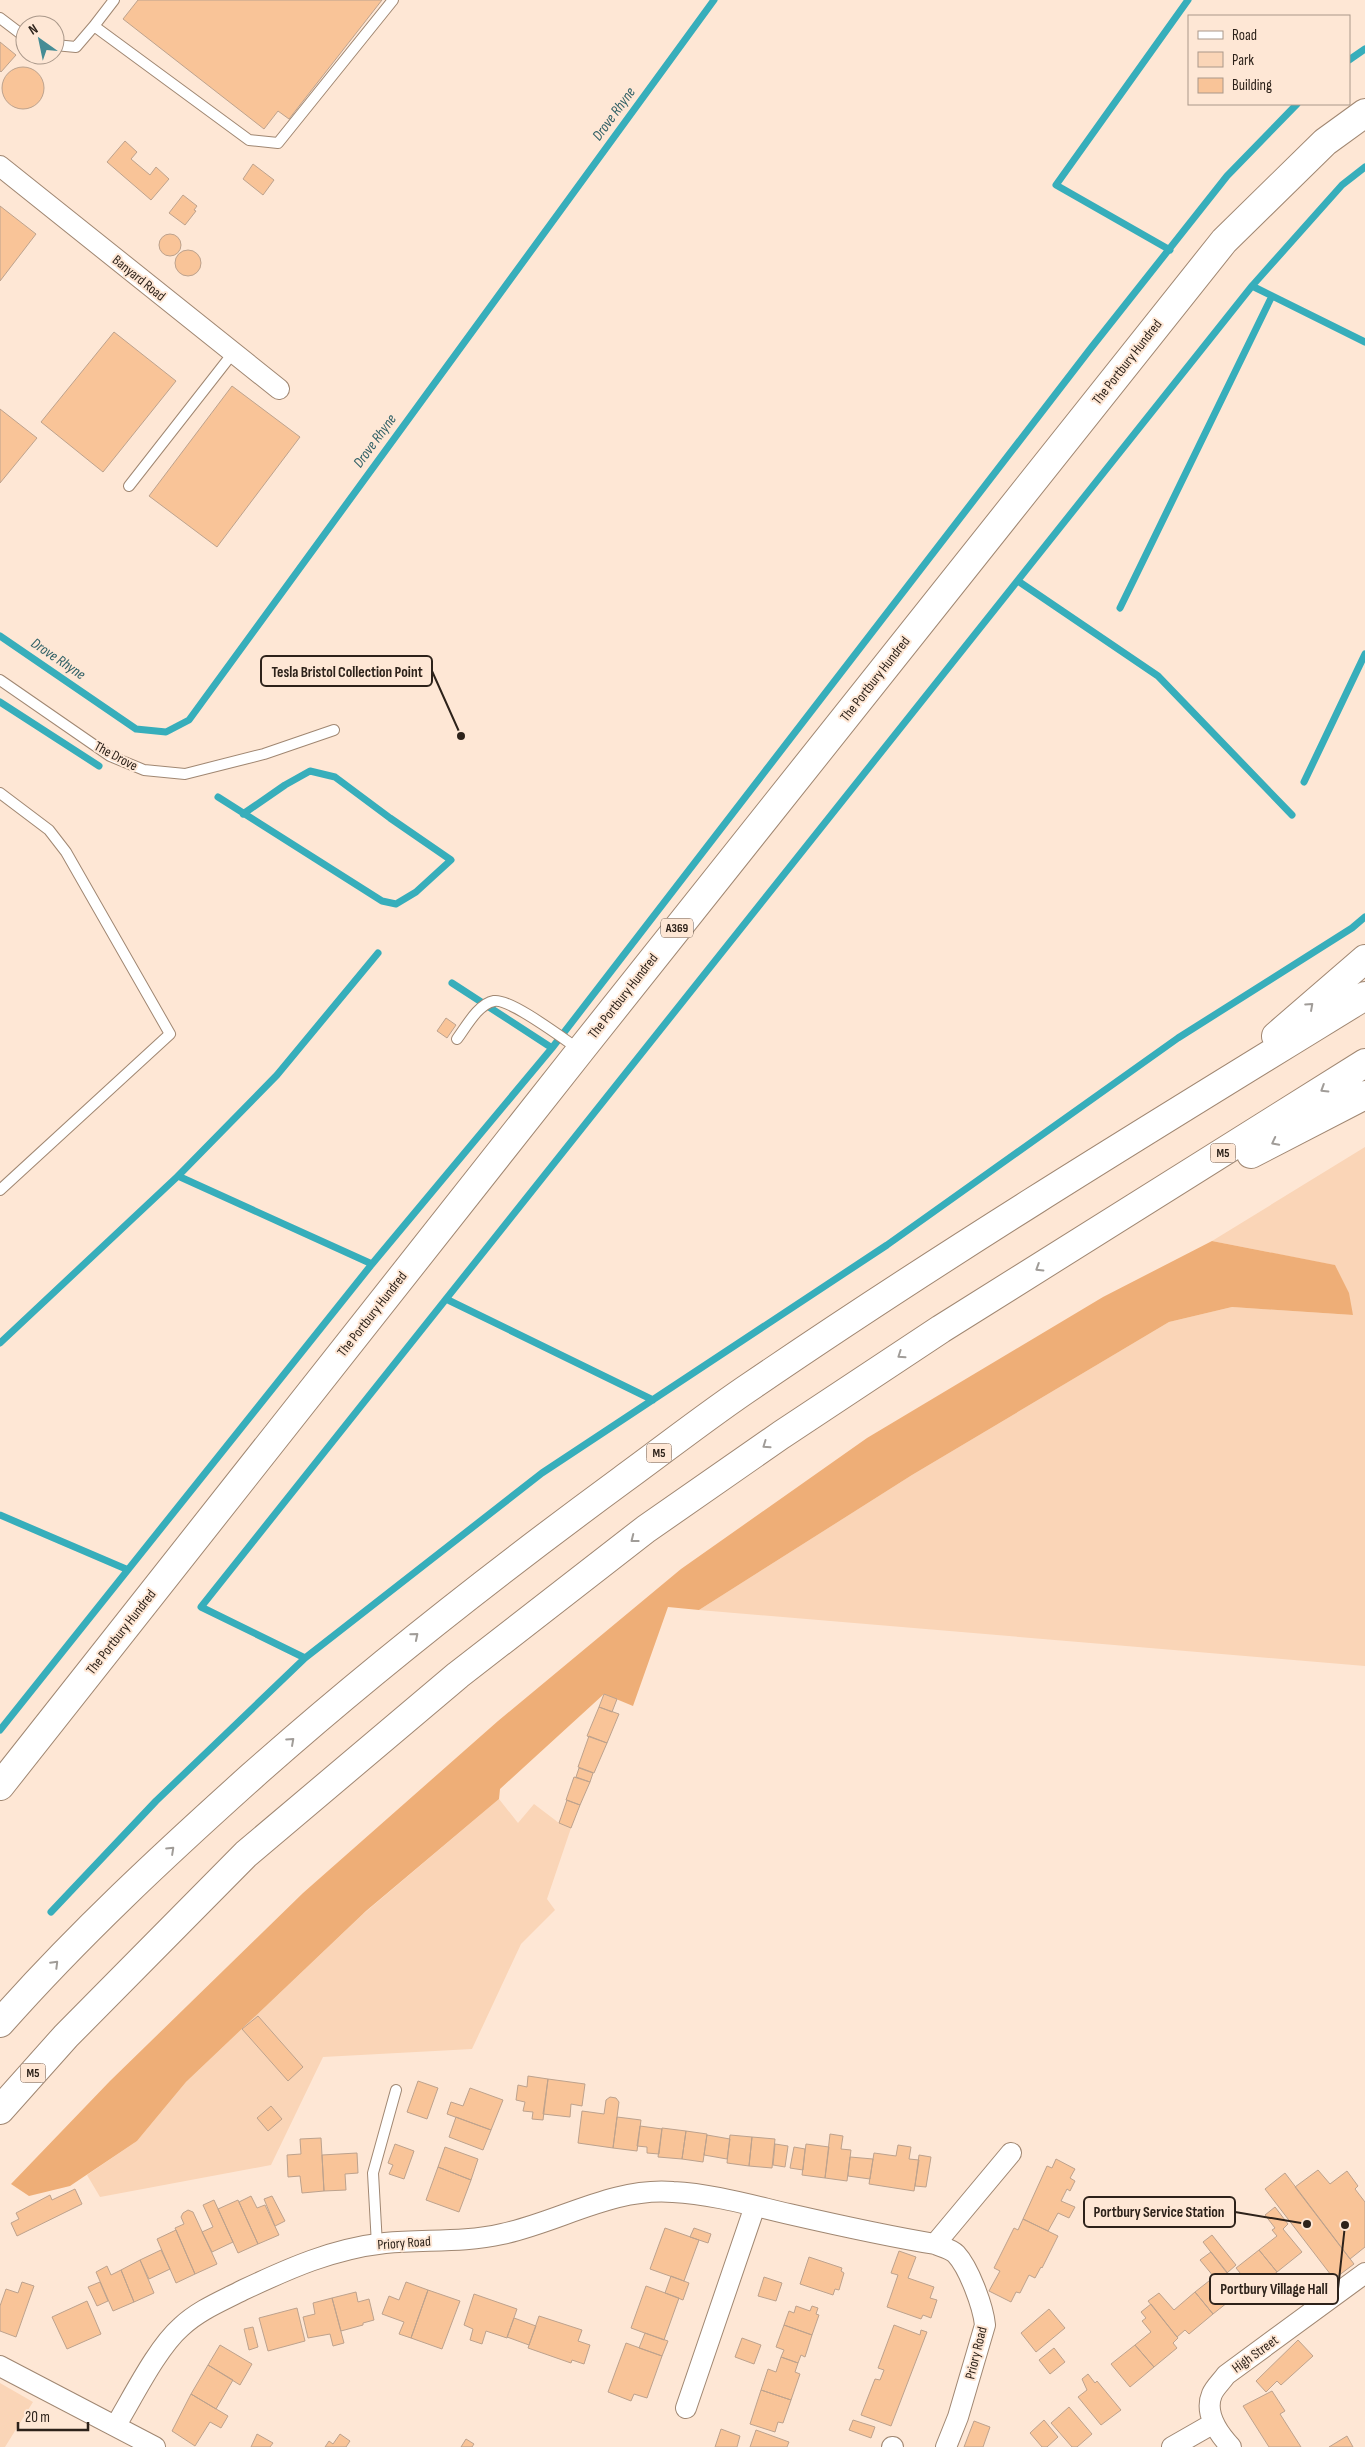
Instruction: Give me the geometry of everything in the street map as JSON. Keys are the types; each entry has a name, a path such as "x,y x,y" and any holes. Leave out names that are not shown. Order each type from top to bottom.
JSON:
{"main road":[{"name":"The Portbury Hundred","path":"0,1786 580,1051 1224,241 1325,142 1365,113"},
{"name":"M5","path":"1221,1085 1365,959"},
{"name":"M5","path":"0,2024 34,1985 130,1887 308,1726 432,1623 751,1385 905,1284 1365,996"},
{"name":"M5","path":"0,2110 66,2036 246,1854 458,1675 646,1529 781,1435 940,1329 1365,1064"},
{"name":"M5","path":"1080,1242 1365,1095"}],"street":[{"name":"Banyard Road","path":"0,166 279,389"},
{"path":"935,2244 1011,2153"},
{"name":"Priory Road","path":"116,2425 158,2356 179,2328 202,2311 301,2263 345,2250 377,2245 479,2239 547,2223 615,2197 642,2192 672,2192 726,2199 879,2235 935,2244 955,2252 965,2266 984,2315 985,2326 958,2417 946,2447"},
{"path":"686,2408 755,2206"},
{"name":"High Street","path":"1214,2423 1210,2408 1212,2393 1226,2375 1365,2273"},
{"path":"0,2366 116,2425 154,2447"},
{"path":"1172,2447 1214,2423 1222,2437 1231,2447"}],"lane":[{"path":"65,46 76,47 114,0"},
{"path":"94,26 249,140 278,144 393,0"},
{"path":"0,18 15,29"},
{"path":"129,486 233,353"},
{"name":"The Drove","path":"0,680 110,756 144,770 185,774 264,754 334,730"},
{"path":"0,793 49,830 66,852 170,1034 0,1190"},
{"path":"457,1040 478,1012 496,1001 511,1006 546,1026 580,1051"},
{"path":"377,2245 373,2173 396,2090"}],"green space":[{"path":"1365,1147 1365,1666 699,1610 912,1475 1169,1322 1232,1307 1353,1315 1334,1265 1212,1241"},
{"path":"499,1799 518,1823 534,1804 559,1823 571,1828 547,1899 555,1910 521,1944 472,2049 323,2057 271,2165 100,2197 87,2175 137,2141 186,2082 362,1915"},
{"path":"0,2383 33,2402 5,2447 0,2447"}],"shaded area":[{"path":"1212,1241 1335,1265 1349,1293 1353,1315 1232,1307 1169,1322 912,1475 699,1610 668,1607 633,1706 604,1694 500,1789 499,1799 366,1911 186,2082 137,2141 70,2186 29,2196 11,2184 110,2081 303,1893 498,1721 681,1569 867,1438 1103,1297"}],"building":[{"path":"138,0 382,0 289,119 278,111 264,129 123,19"},
{"path":"0,42 15,56 0,71"},
{"path":"27,67 35,70 41,76 44,88 41,100 35,106 19,109 11,106 5,100 2,84 5,76 11,70"},
{"path":"125,141 137,152 131,159 150,175 156,167 169,179 151,200 107,162"},
{"path":"253,164 274,180 263,195 243,179"},
{"path":"183,195 197,206 194,210 196,211 185,225 169,213"},
{"path":"0,206 36,234 0,281"},
{"path":"170,234 178,237 181,245 178,253 170,256 162,253 159,245 162,237"},
{"path":"188,250 197,254 201,263 197,272 188,276 179,272 175,263 179,254"},
{"path":"114,332 176,381 103,472 41,422"},
{"path":"232,386 300,437 217,547 149,496"},
{"path":"0,409 37,438 0,483"},
{"path":"446,1018 456,1025 447,1038 437,1031"},
{"path":"604,1694 617,1699 612,1712 599,1707"},
{"path":"599,1707 619,1714 607,1743 587,1736"},
{"path":"589,1736 607,1743 594,1773 578,1767"},
{"path":"579,1768 593,1773 590,1782 576,1777"},
{"path":"574,1777 590,1782 580,1805 566,1800"},
{"path":"567,1800 580,1805 571,1828 559,1823"},
{"path":"258,2016 303,2067 288,2081 242,2029"},
{"path":"528,2076 548,2079 543,2120 532,2119 533,2112 523,2111 525,2102 516,2100 518,2085 527,2087"},
{"path":"548,2079 585,2084 582,2106 571,2104 570,2117 543,2114"},
{"path":"418,2081 438,2088 427,2119 407,2112"},
{"path":"470,2088 503,2100 491,2130 447,2114 451,2102 463,2106"},
{"path":"610,2097 616,2098 619,2102 613,2148 578,2143 582,2111 604,2114 606,2100"},
{"path":"271,2106 282,2119 268,2131 257,2118"},
{"path":"456,2117 491,2130 483,2150 449,2137"},
{"path":"617,2117 641,2120 637,2151 613,2148"},
{"path":"640,2126 662,2129 659,2154 647,2153 647,2147 637,2146"},
{"path":"662,2128 686,2131 682,2159 658,2157"},
{"path":"686,2131 707,2134 703,2162 682,2159"},
{"path":"830,2134 843,2136 841,2149 851,2150 847,2181 825,2178"},
{"path":"707,2135 730,2139 727,2159 704,2155"},
{"path":"730,2135 752,2137 749,2166 727,2163"},
{"path":"752,2137 775,2139 772,2168 749,2166"},
{"path":"321,2138 324,2191 302,2193 300,2176 288,2177 287,2155 301,2154 300,2139"},
{"path":"395,2144 414,2151 404,2179 389,2174 393,2165 388,2163"},
{"path":"775,2144 788,2146 785,2167 773,2165"},
{"path":"806,2144 829,2147 825,2178 802,2175"},
{"path":"898,2145 911,2147 909,2159 919,2160 914,2191 869,2184 874,2153 896,2156"},
{"path":"445,2147 478,2159 471,2180 438,2167"},
{"path":"794,2147 805,2149 803,2170 790,2168"},
{"path":"357,2153 358,2173 345,2174 346,2190 324,2191 322,2155"},
{"path":"919,2155 931,2157 926,2187 915,2186"},
{"path":"850,2157 873,2159 870,2179 848,2176"},
{"path":"1056,2159 1075,2169 1070,2178 1075,2181 1070,2191 1067,2189 1061,2201 1075,2207 1069,2218 1058,2213 1048,2231 1023,2219 1047,2166 1052,2168"},
{"path":"438,2167 471,2180 459,2212 426,2200"},
{"path":"1318,2170 1330,2184 1347,2171 1358,2186 1355,2189 1365,2202 1365,2247 1350,2259 1295,2187"},
{"path":"1285,2173 1354,2264 1334,2279 1265,2189"},
{"path":"75,2189 82,2204 17,2236 11,2223 19,2219 16,2213 50,2195 52,2200"},
{"path":"251,2196 257,2208 265,2205 279,2235 258,2244 239,2202"},
{"path":"272,2196 285,2221 275,2226 264,2199"},
{"path":"214,2200 233,2242 212,2252 202,2232 213,2227 203,2205"},
{"path":"238,2200 258,2244 238,2253 218,2209"},
{"path":"1275,2207 1288,2224 1283,2229 1302,2252 1277,2272 1259,2250 1277,2236 1272,2230 1275,2228 1265,2215"},
{"path":"188,2210 193,2212 217,2264 195,2274 175,2228 184,2224 181,2217"},
{"path":"1023,2219 1058,2236 1035,2278 1029,2275 1020,2293 1016,2292 1011,2302 989,2291 1000,2271 994,2268 1014,2228 1018,2230"},
{"path":"665,2228 699,2240 684,2281 650,2269"},
{"path":"694,2228 711,2234 708,2243 690,2237"},
{"path":"176,2230 195,2274 176,2283 157,2239"},
{"path":"1212,2235 1236,2265 1227,2273 1203,2242"},
{"path":"161,2250 170,2269 149,2279 140,2260"},
{"path":"1259,2250 1277,2272 1254,2290 1236,2268"},
{"path":"899,2251 916,2257 908,2278 934,2287 930,2298 937,2300 931,2318 923,2315 921,2319 887,2307 898,2275 891,2273"},
{"path":"1211,2252 1242,2291 1213,2314 1195,2292 1214,2277 1200,2260"},
{"path":"809,2257 842,2268 841,2271 844,2273 839,2290 835,2289 833,2295 800,2284"},
{"path":"140,2260 154,2293 134,2302 121,2270"},
{"path":"107,2266 111,2275 121,2270 134,2302 113,2311 96,2272"},
{"path":"671,2276 689,2283 683,2300 665,2293"},
{"path":"764,2277 782,2283 776,2301 758,2296"},
{"path":"22,2282 34,2286 16,2337 0,2331 0,2306 6,2289 18,2293"},
{"path":"100,2282 108,2301 97,2306 88,2287"},
{"path":"406,2282 428,2290 411,2338 399,2334 404,2322 382,2314 389,2296 399,2300"},
{"path":"646,2286 679,2298 664,2340 631,2328"},
{"path":"428,2290 460,2301 442,2349 411,2338"},
{"path":"356,2292 358,2302 369,2299 374,2320 341,2331 332,2298"},
{"path":"1195,2292 1213,2314 1189,2334 1185,2330 1177,2337 1148,2301 1159,2293 1174,2310"},
{"path":"474,2294 517,2309 507,2338 486,2331 482,2344 470,2340 473,2329 464,2325"},
{"path":"332,2298 344,2343 333,2346 330,2334 308,2338 303,2317 315,2314 313,2303"},
{"path":"87,2301 101,2334 67,2349 52,2317"},
{"path":"1151,2304 1178,2338 1173,2343 1177,2348 1154,2367 1135,2345 1151,2332 1142,2321 1146,2318 1141,2312"},
{"path":"796,2306 810,2311 812,2306 818,2308 816,2314 819,2315 812,2335 784,2325 789,2311 794,2313"},
{"path":"297,2308 305,2341 268,2351 259,2318"},
{"path":"1049,2309 1065,2328 1036,2352 1021,2333"},
{"path":"539,2316 582,2330 578,2341 590,2345 584,2364 572,2360 571,2363 528,2348"},
{"path":"514,2318 536,2326 529,2345 507,2337"},
{"path":"784,2325 812,2335 805,2357 801,2355 798,2363 781,2357 784,2350 776,2347"},
{"path":"894,2325 920,2335 921,2330 927,2332 891,2426 861,2415 875,2379 880,2380 884,2370 878,2368"},
{"path":"253,2327 258,2347 249,2350 244,2329"},
{"path":"645,2333 668,2341 662,2356 639,2348"},
{"path":"742,2338 761,2345 754,2364 735,2357"},
{"path":"1298,2340 1313,2356 1281,2385 1277,2381 1266,2392 1256,2381"},
{"path":"626,2343 662,2356 647,2398 634,2394 631,2401 608,2392"},
{"path":"220,2345 252,2364 240,2385 208,2365"},
{"path":"1135,2345 1154,2367 1130,2387 1111,2364"},
{"path":"1054,2348 1065,2362 1050,2374 1039,2360"},
{"path":"781,2357 798,2363 795,2372 800,2374 791,2400 761,2390 768,2369 776,2372"},
{"path":"208,2365 233,2380 216,2409 191,2394"},
{"path":"1088,2374 1095,2383 1097,2381 1121,2410 1101,2425 1078,2397 1087,2390 1082,2379"},
{"path":"761,2390 791,2400 783,2423 778,2422 775,2432 750,2424"},
{"path":"1272,2391 1285,2411 1280,2414 1301,2447 1269,2447 1243,2406"},
{"path":"191,2394 228,2416 221,2428 210,2422 195,2446 172,2431"},
{"path":"1069,2407 1092,2434 1077,2447 1072,2447 1051,2423"},
{"path":"853,2420 875,2427 871,2438 849,2430"},
{"path":"1044,2420 1058,2437 1047,2447 1042,2447 1030,2433"},
{"path":"974,2421 990,2427 983,2447 964,2447"},
{"path":"721,2429 740,2436 737,2447 715,2447"},
{"path":"756,2430 789,2442 787,2447 750,2447"},
{"path":"257,2434 273,2443 270,2447 251,2447"},
{"path":"340,2434 350,2441 346,2447 325,2447 329,2441 333,2444"},
{"path":"1347,2436 1353,2447 1329,2447"},
{"path":"466,2439 474,2444 472,2447 461,2447"}],"waterway":[{"name":"Drove Rhyne","path":"0,636 136,729 166,732 189,720 714,0"},
{"path":"1170,250 1056,185 1188,0"},
{"path":"1350,59 1365,49"},
{"path":"0,1730 372,1264 552,1048 1091,348 1227,176 1296,105"},
{"path":"305,1658 201,1607 1252,286 1342,185 1365,167"},
{"path":"1252,286 1365,342"},
{"path":"1120,608 1272,296"},
{"path":"1018,581 1158,676 1292,815"},
{"path":"1304,782 1365,654"},
{"path":"0,702 99,766"},
{"path":"218,797 382,901 396,904 416,892 451,860 335,777 310,771 285,785 243,814"},
{"path":"51,1912 156,1801 305,1658 542,1473 887,1245 1178,1038 1352,928 1365,917"},
{"path":"0,1343 178,1176 277,1075 378,953"},
{"path":"452,983 552,1048"},
{"path":"178,1176 372,1264"},
{"path":"446,1299 653,1400"},
{"path":"0,1515 126,1569"}],"place":[{"name":"Tesla Bristol Collection Point","path":"461,736"},
{"name":"Portbury Service Station","path":"1307,2224"},
{"name":"Portbury Village Hall","path":"1345,2225"}]}
